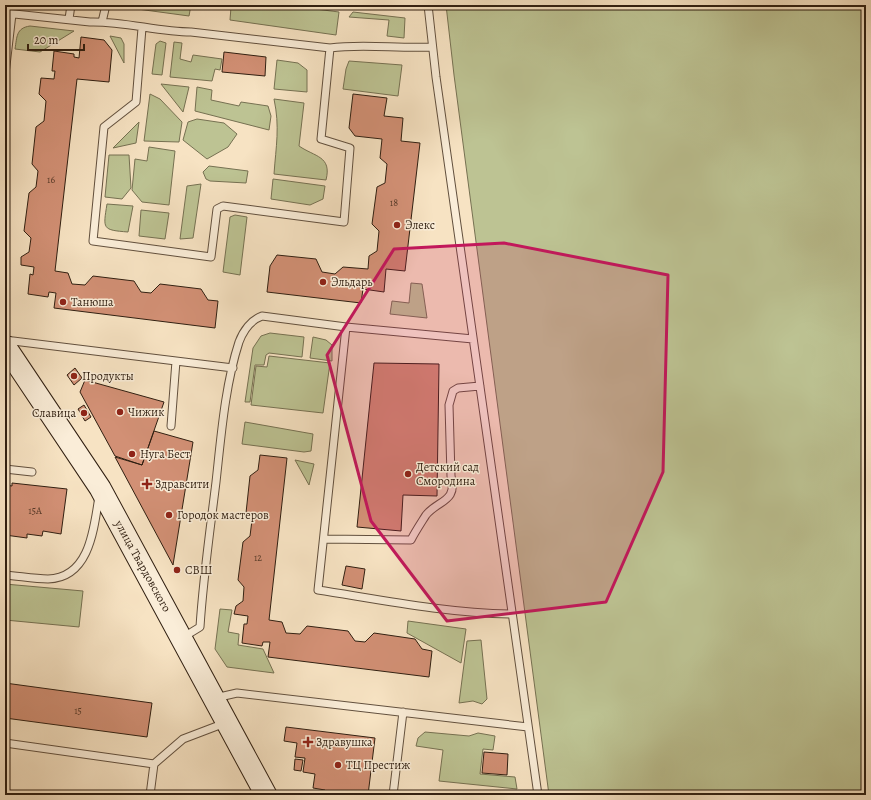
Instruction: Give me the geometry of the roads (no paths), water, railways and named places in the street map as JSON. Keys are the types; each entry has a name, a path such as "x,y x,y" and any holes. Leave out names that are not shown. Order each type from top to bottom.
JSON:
{"street":[{"name":"улица Твардовского","path":"5,346 100,488 228,722 266,795"}],"lane":[{"path":"69,19 71,5"},
{"path":"102,22 106,5"},
{"path":"428,5 432,47 538,795"},
{"path":"5,74 9,14 102,22 171,32 199,33 330,48 343,46 412,48 432,47"},
{"path":"142,28 136,102 104,127 93,241 211,257 217,209 223,206 344,222 350,148 321,139 330,48"},
{"path":"182,638 200,627 204,567 224,413 239,341 249,324 256,318 262,316 346,327 473,339"},
{"path":"346,327 318,590 489,614 512,614"},
{"path":"5,340 233,368"},
{"path":"171,426 176,361"},
{"path":"324,539 412,540 426,515 446,502 451,494 453,483 450,476 449,405 453,391 458,388 480,386"},
{"path":"5,469 32,472"},
{"path":"5,575 49,579 73,572 88,551 96,518 100,488"},
{"path":"215,698 237,693 528,727"},
{"path":"393,795 403,712"},
{"path":"150,795 154,764 183,739 228,722"},
{"path":"5,743 154,764"}],"place":[{"name":"Элекс","path":"397,225"},
{"name":"Эльдарь","path":"323,282"},
{"name":"Танюша","path":"63,302"},
{"name":"Продукты","path":"74,376"},
{"name":"Чижик","path":"120,412"},
{"name":"Славица","path":"84,413"},
{"name":"Нуга Бест","path":"132,454"},
{"name":"Детский сад Смородина","path":"408,474"},
{"name":"Здравсити","path":"147,484"},
{"name":"Городок мастеров","path":"169,515"},
{"name":"СВШ","path":"177,570"},
{"name":"Здравушка","path":"308,742"},
{"name":"ТЦ Престиж","path":"338,765"}]}
